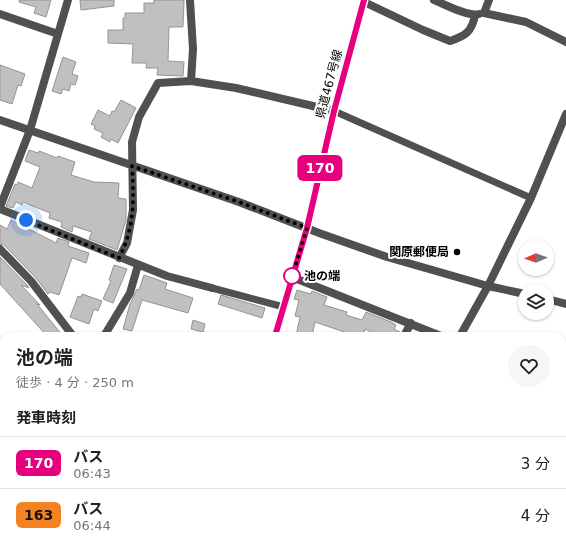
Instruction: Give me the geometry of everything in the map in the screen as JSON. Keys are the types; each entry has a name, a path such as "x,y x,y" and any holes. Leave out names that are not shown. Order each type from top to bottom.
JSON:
{"main road":[{"name":"県道467号線","path":"276,332 307,228 334,111 364,1"}],"street":[{"path":"68,0 30,130 0,208 119,258 167,276 212,288"},
{"path":"190,0 193,49 191,81"},
{"path":"434,0 475,15 484,13 526,22 566,42"},
{"path":"484,13 489,0"},
{"path":"364,1 423,30 450,41 464,36 473,24 475,15"},
{"path":"0,14 58,34"},
{"path":"119,258 127,243 133,210 132,142 139,117 158,83 191,81 236,88 334,111"},
{"path":"462,332 488,286 531,198 566,114"},
{"path":"0,120 239,202 387,257 488,286 518,292"},
{"path":"0,249 31,281 70,332"},
{"path":"106,332 130,293 138,265"},
{"path":"292,277 430,332"},
{"path":"554,301 566,304"},
{"path":"406,332 411,324"}],"lane":[{"path":"334,111 531,198"},
{"path":"212,288 284,307"}],"building":[{"path":"19,0 51,0 46,17 34,13 36,7 19,2"},
{"path":"80,0 114,0 114,6 81,10"},
{"path":"154,0 184,0 183,27 169,27 168,61 184,62 183,76 157,75 158,68 146,68 147,63 132,63 133,44 108,43 108,30 123,30 123,18 125,18 125,13 144,13 144,3 154,3"},
{"path":"63,57 76,62 72,74 78,76 75,85 71,84 69,91 63,89 61,94 52,91"},
{"path":"0,65 25,74 21,86 18,85 12,104 0,100"},
{"path":"121,100 136,108 118,143 111,139 110,142 101,137 103,133 94,129 95,126 91,124 98,110 110,116"},
{"path":"29,150 38,153 39,151 57,158 58,156 75,162 71,175 94,182 119,183 118,198 126,199 126,220 117,250 89,239 92,232 73,226 72,232 61,227 62,222 49,218 50,213 23,202 22,205 16,202 13,208 6,206 15,184 17,185 18,182 32,188 40,167 25,161"},
{"path":"11,220 56,243 58,238 69,242 68,246 89,253 86,263 72,258 59,295 50,292 48,294 35,277 4,245 0,244 0,225 7,229"},
{"path":"0,257 27,285 29,288 21,285 40,305 37,304 60,332 43,332 0,284"},
{"path":"114,265 127,269 113,303 103,299 111,281 109,280"},
{"path":"144,275 167,283 165,289 193,298 188,313 142,300 132,331 123,329 130,304 137,289 139,290"},
{"path":"297,290 311,294 312,291 327,297 324,305 347,312 346,315 362,320 366,312 391,322 396,325 394,329 400,332 371,332 365,329 364,332 344,332 315,322 313,332 297,332 300,317 295,316 299,300 294,299"},
{"path":"82,294 102,301 98,311 94,309 89,324 70,317 78,296 81,297"},
{"path":"221,295 265,308 262,318 218,304"},
{"path":"193,320 205,324 203,332 191,329"}],"bus line":[{"name":"170","path":"276,332 307,228 334,111 364,0"}],"place":[{"name":"関原郵便局","path":"457,252"},
{"name":"池の端","path":"292,276"}],"route":[{"path":"26,220 119,258 127,243 131,225 133,210 132,166 239,202 307,228 292,276"}]}
